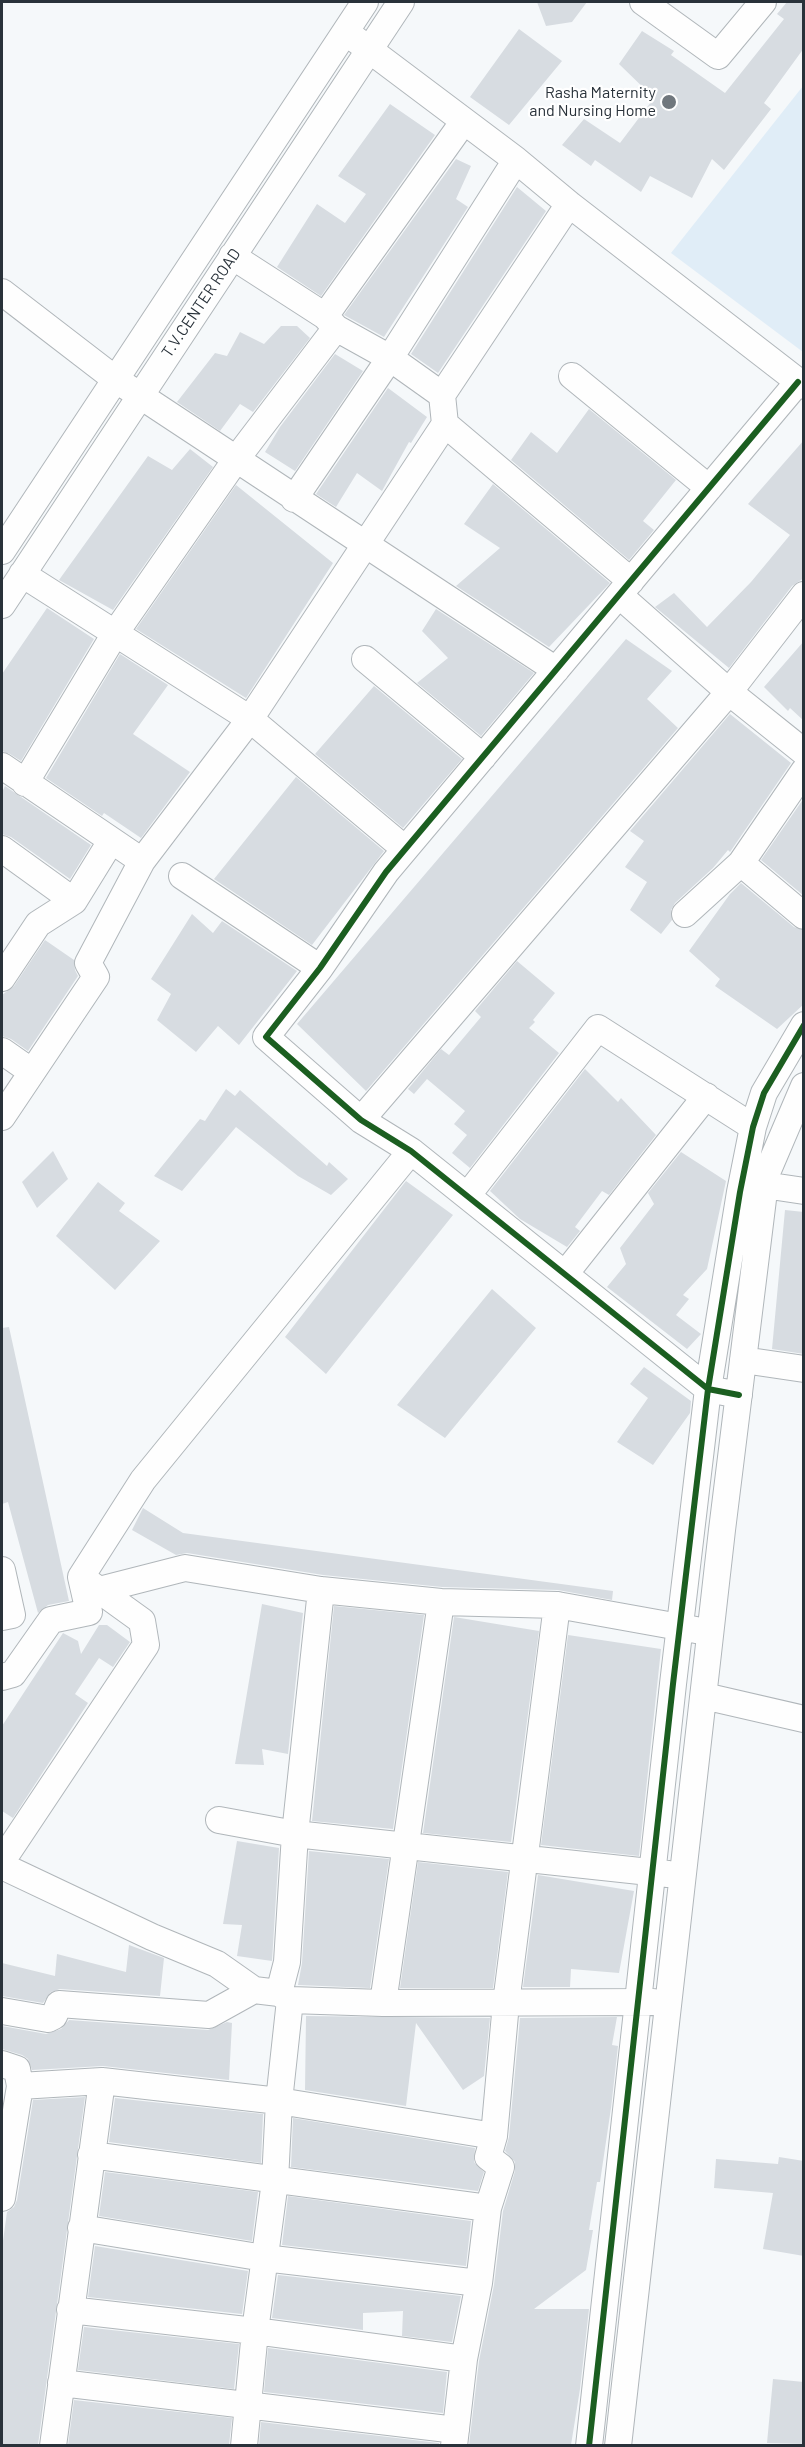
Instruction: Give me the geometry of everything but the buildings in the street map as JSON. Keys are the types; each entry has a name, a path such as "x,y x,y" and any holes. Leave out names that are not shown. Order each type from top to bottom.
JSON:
{"street":[{"name":"T.V.CENTER ROAD","path":"2,551 365,2"},
{"name":"T.V.CENTER ROAD","path":"2,604 401,2"},
{"path":"644,2 718,56 763,2"},
{"path":"346,31 516,160 569,204 801,384 709,488 386,872 320,968 266,1037 361,1120 411,1151 708,1389 739,1395"},
{"path":"142,861 83,820 9,774 116,633 330,322 464,121"},
{"path":"294,499 390,358 516,160"},
{"path":"2,1117 96,977 88,963 142,861 250,719 445,424 442,395 569,204"},
{"path":"232,256 330,322 390,358 442,395"},
{"path":"2,292 115,379 556,670"},
{"path":"572,376 709,488"},
{"path":"445,424 624,588 729,692 804,752"},
{"path":"22,574 250,719 405,849"},
{"path":"361,1120 729,692 804,595"},
{"path":"365,659 483,757"},
{"path":"685,914 741,863 804,771"},
{"path":"2,978 38,924 74,901 111,841"},
{"path":"2,849 74,901"},
{"path":"741,863 804,916"},
{"path":"182,876 320,968"},
{"path":"589,2445 679,1629 708,1389 753,1126 764,1093 804,1025"},
{"path":"468,1196 598,1028 753,1126"},
{"path":"2,1051 32,1072"},
{"path":"618,2445 764,1185 766,1175 804,1086"},
{"path":"565,1274 706,1096"},
{"path":"2,1677 14,1674 51,1620 89,1612 90,1583 143,1480 411,1151"},
{"path":"764,1185 804,1191"},
{"path":"743,1360 804,1369"},
{"path":"90,1583 185,1568 321,1590 441,1602 556,1605 679,1629 711,1631"},
{"path":"2,1570 12,1616 2,1617"},
{"path":"2,1861 146,1645 142,1621 90,1583"},
{"path":"244,2445 255,2331 275,2181 295,1834 321,1590"},
{"path":"383,2003 441,1602"},
{"path":"61,2383 248,2406 455,2438 464,2359 479,2283 488,2208 501,2167 488,2157 494,2136 506,2003 526,1861 556,1605"},
{"path":"704,1696 804,1719"},
{"path":"219,1820 295,1834 406,1848 683,1876"},
{"path":"2,1866 152,1937 217,1964 254,1990 284,1997 383,2003 638,2001 669,2004"},
{"path":"2,2011 48,2019 54,2016 59,2004 209,2015 254,1990"},
{"path":"2,2064 17,2069 20,2086 2,2198"},
{"path":"20,2086 102,2081 279,2101 494,2136"},
{"path":"53,2445 102,2081"},
{"path":"91,2155 488,2208"},
{"path":"81,2228 264,2258 479,2283"},
{"path":"70,2310 255,2331 464,2359"}],"shaded area":[{"path":"803,86 803,352 671,253"}],"cycle path":[{"path":"739,1395 708,1389 411,1151 361,1120 266,1037 320,968 386,872 798,382"},
{"path":"589,2446 708,1389 740,1192 753,1127 764,1093 804,1025"}],"place":[{"name":"Rasha Maternity and Nursing Home","path":"669,102"}]}
